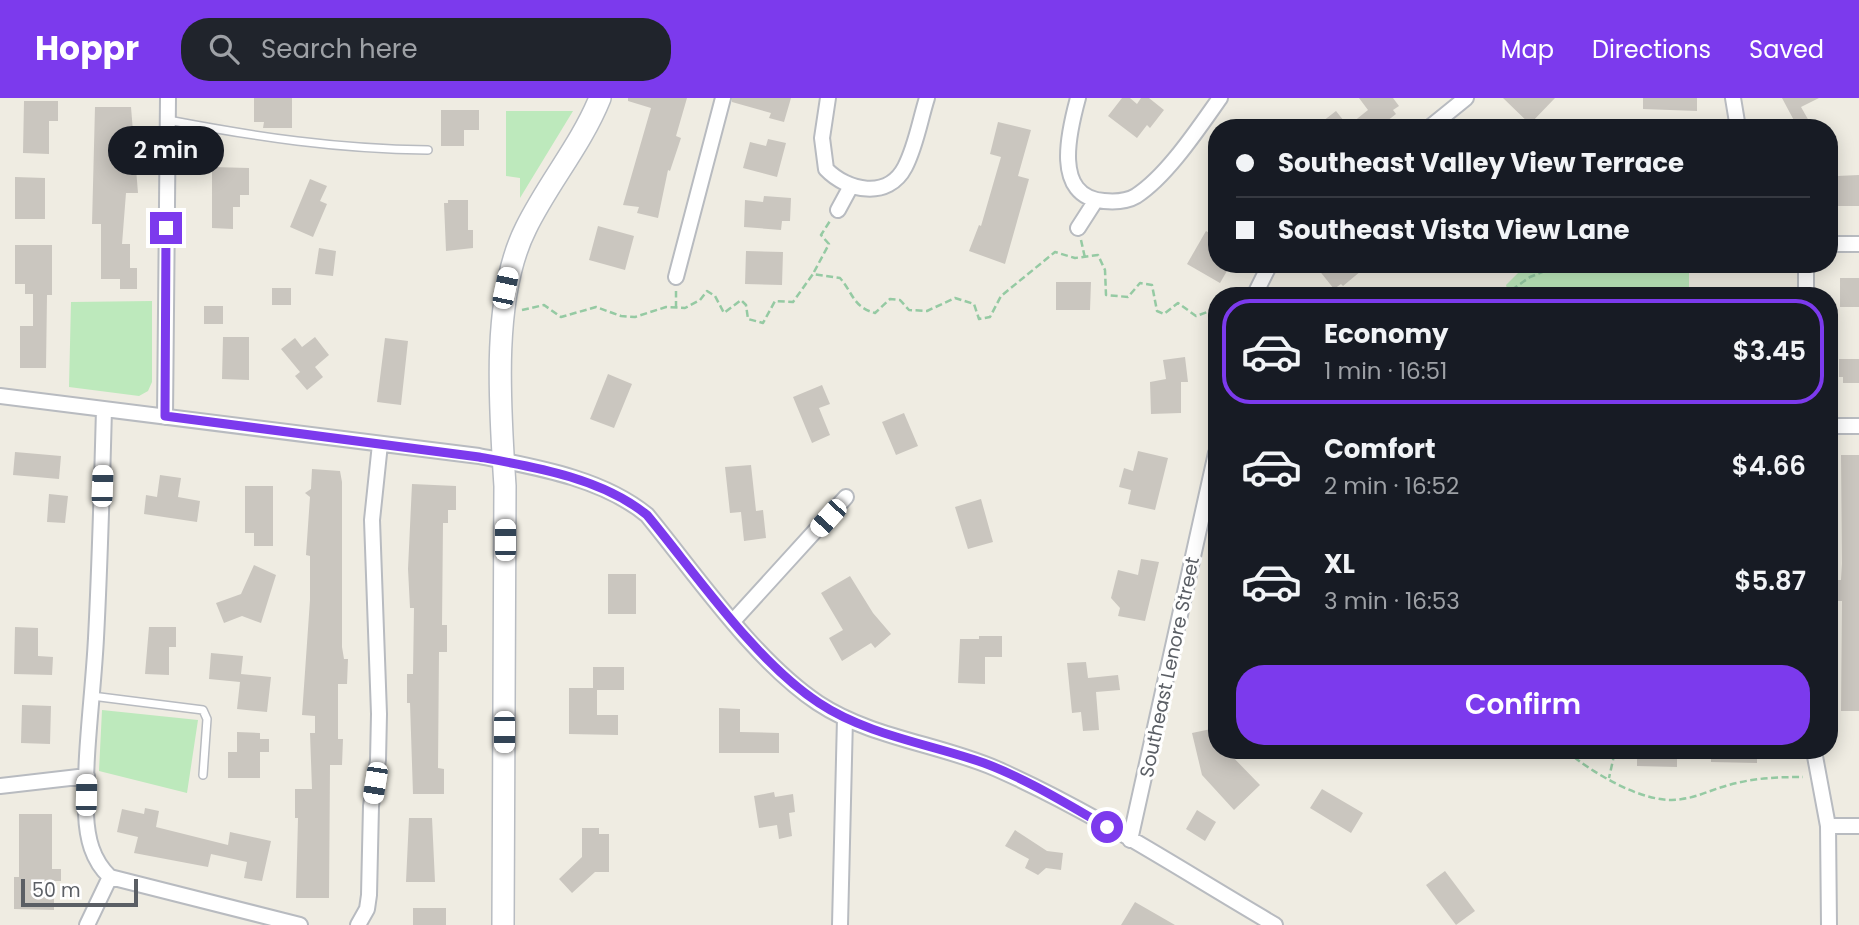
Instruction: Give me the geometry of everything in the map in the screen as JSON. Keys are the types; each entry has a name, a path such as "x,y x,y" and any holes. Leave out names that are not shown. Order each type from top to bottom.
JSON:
{"street":[{"path":"165,416 168,98"},
{"path":"503,925 505,288 519,244 600,98"},
{"path":"676,277 723,98"},
{"path":"828,98 822,138 824,163 831,174 851,186 868,190 884,187 906,166 927,98"},
{"path":"1078,98 1070,129 1069,173 1074,185 1096,200 1125,201 1135,197 1162,172 1220,98"},
{"path":"1440,119 1466,98"},
{"path":"1732,98 1736,119"},
{"path":"838,210 851,186"},
{"path":"1078,228 1096,200"},
{"path":"1838,244 1859,244"},
{"path":"0,396 504,461 599,487 634,504 647,515 788,680 845,718 988,765 1037,787 1275,925"},
{"path":"104,409 87,776 86,815 91,848 100,867 110,877 300,925"},
{"path":"1838,426 1859,426"},
{"path":"358,925 367,909 369,895 371,806 378,760 377,621 372,520 380,444"},
{"name":"Southeast Lenore Street","path":"1130,840 1208,489"},
{"path":"734,620 846,497"},
{"path":"840,925 845,718"},
{"path":"1815,759 1828,826 1829,925"},
{"path":"0,786 87,776"},
{"path":"1828,826 1859,826"},
{"path":"87,925 110,877"}],"lane":[{"path":"167,120 262,138 353,149 428,150"},
{"path":"92,696 203,710 207,719 203,775"}],"path":[{"path":"503,328 517,325 521,311 533,306 551,307 561,317 596,307 621,317 635,317 666,307 685,308 700,300 707,291 715,296 724,313 741,300 747,305 748,319 763,323 775,301 793,303 813,274 829,244 821,235 838,210"},
{"path":"813,274 840,278 849,296 863,310 875,313 890,299 900,300 909,310 927,311 955,298 974,304 979,319 990,317 1001,296 1055,252 1074,258 1098,255 1105,270 1106,295 1128,297 1140,283 1152,285 1157,311 1164,314 1178,303 1196,316 1208,312"},
{"path":"1516,287 1540,273"},
{"path":"1579,759 1640,795 1680,800 1769,777 1803,777"},
{"path":"1609,778 1613,759"}],"green space":[{"path":"506,111 573,111 520,198 520,178 506,176"},
{"path":"1518,273 1689,273 1689,287 1506,285"},
{"path":"152,301 152,382 148,391 139,396 69,387 71,302"},
{"path":"102,710 198,720 187,793 99,771"}],"building":[{"path":"254,98 292,98 292,128 263,128 264,122 254,122"},
{"path":"628,98 687,98 676,136 681,138 670,171 668,170 658,218 637,213 639,207 623,205 651,108 628,101"},
{"path":"732,98 791,98 784,122 769,118 771,113 732,102"},
{"path":"1122,98 1130,98 1137,104 1141,98 1149,98 1164,110 1150,128 1147,125 1137,138 1108,116"},
{"path":"1359,98 1393,98 1399,106 1393,110 1396,114 1390,119 1357,119 1368,110"},
{"path":"1503,98 1555,98 1535,119 1525,119"},
{"path":"1643,98 1697,98 1697,111 1643,109"},
{"path":"1782,98 1819,98 1801,107 1808,119 1793,119"},
{"path":"24,101 58,101 58,121 49,121 49,154 23,153"},
{"path":"95,107 131,107 138,193 126,193 122,244 130,244 130,268 137,268 137,289 120,289 120,279 101,279 101,224 92,224"},
{"path":"441,110 479,110 479,130 464,130 464,146 441,146"},
{"path":"1336,111 1342,119 1326,119"},
{"path":"998,122 1031,130 1018,176 1029,179 1005,264 969,251 979,225 981,226 1001,157 990,154"},
{"path":"768,139 786,143 777,177 743,168 750,142 766,146"},
{"path":"212,167 249,168 249,195 240,195 240,207 233,207 233,229 212,228"},
{"path":"1859,175 1859,206 1838,206 1838,176"},
{"path":"15,177 45,178 45,219 15,219"},
{"path":"310,179 327,186 320,201 327,204 313,237 290,227"},
{"path":"764,196 791,198 790,221 782,221 781,230 744,227 745,200 763,202"},
{"path":"448,200 468,200 468,230 473,230 473,248 446,251 444,203 448,203"},
{"path":"598,226 634,236 625,270 589,260"},
{"path":"1206,231 1208,273 1226,273 1220,283 1187,264"},
{"path":"15,245 52,245 52,295 47,295 46,368 20,368 20,326 33,326 33,294 25,294 25,284 15,284"},
{"path":"319,248 336,251 333,276 315,274"},
{"path":"746,251 783,252 782,285 745,284"},
{"path":"1321,273 1359,273 1343,286 1341,284 1332,287"},
{"path":"1840,278 1859,278 1859,307 1840,307"},
{"path":"1056,282 1091,282 1090,310 1056,310"},
{"path":"272,288 291,288 291,305 272,305"},
{"path":"204,306 223,306 223,324 204,324"},
{"path":"223,337 249,337 249,380 222,379"},
{"path":"315,337 329,355 315,367 323,377 307,390 295,376 300,372 281,349 295,338 302,347"},
{"path":"385,338 408,341 401,405 377,402"},
{"path":"1185,357 1188,382 1181,382 1181,413 1151,414 1150,382 1166,379 1163,360"},
{"path":"1839,359 1859,359 1859,383 1843,383 1843,377 1839,377"},
{"path":"608,374 632,384 614,428 590,419"},
{"path":"822,385 830,404 819,408 830,435 812,443 793,397"},
{"path":"904,413 918,446 896,455 882,422"},
{"path":"1138,451 1168,458 1155,510 1128,504 1131,490 1119,487 1124,468 1133,471"},
{"path":"15,452 61,456 59,479 13,475"},
{"path":"1841,455 1859,455 1859,711 1841,711 1842,601 1838,601 1838,580 1841,580"},
{"path":"751,465 756,511 763,510 766,538 744,541 741,512 730,513 725,467"},
{"path":"312,469 340,471 342,482 342,647 344,659 348,659 347,684 338,684 338,739 343,739 342,765 330,765 329,898 296,898 298,818 295,818 295,789 312,789 310,733 315,733 315,716 302,715 310,600 310,556 306,555 310,497 305,493 311,489"},
{"path":"160,475 181,478 178,497 200,501 197,522 144,514 146,495 157,497"},
{"path":"412,484 456,486 456,510 448,510 448,523 443,523 442,625 447,625 447,652 439,652 438,768 444,769 444,794 413,794 410,703 407,703 407,674 413,674 414,608 410,608 408,569"},
{"path":"245,486 273,486 273,546 254,546 254,533 245,533"},
{"path":"49,494 68,496 65,523 47,522"},
{"path":"981,499 993,542 968,549 955,507"},
{"path":"1141,559 1159,562 1145,621 1118,616 1120,608 1111,598 1118,570 1138,575"},
{"path":"254,565 276,575 261,623 242,616 224,623 216,603 241,594"},
{"path":"608,574 636,574 636,614 608,614"},
{"path":"850,576 873,613 891,634 875,648 871,643 842,661 829,638 843,630 821,593"},
{"path":"15,627 38,628 38,656 53,657 52,675 14,674"},
{"path":"149,627 176,627 176,647 169,647 169,675 145,674"},
{"path":"979,636 1002,636 1002,657 985,657 985,684 958,683 960,639 979,639"},
{"path":"211,653 243,656 241,674 271,677 267,712 237,709 240,682 209,679"},
{"path":"1086,662 1088,678 1118,675 1120,690 1096,692 1099,730 1083,731 1081,712 1072,713 1067,663"},
{"path":"593,667 624,667 624,690 597,690 597,715 618,715 618,735 569,734 569,688 593,688"},
{"path":"22,705 51,706 50,744 21,743"},
{"path":"719,708 740,709 740,732 779,733 779,753 719,753"},
{"path":"1208,730 1208,759 1235,759 1260,785 1234,810 1202,775 1192,733"},
{"path":"237,732 260,733 260,739 269,739 269,752 260,752 260,778 228,778 228,752 237,752"},
{"path":"1637,759 1677,759 1677,767 1637,766"},
{"path":"1711,759 1757,759 1757,763 1711,762"},
{"path":"1322,789 1363,813 1351,833 1310,808"},
{"path":"774,792 775,797 793,794 795,812 789,813 792,836 779,839 777,825 759,828 754,796"},
{"path":"145,808 159,811 156,827 228,845 230,832 271,841 262,881 244,878 247,862 211,854 208,867 134,853 138,837 117,832 122,809 144,814"},
{"path":"1197,810 1216,822 1205,841 1186,829"},
{"path":"19,814 52,814 52,869 61,869 61,881 54,881 54,910 14,909 14,877 19,877"},
{"path":"409,818 432,818 435,882 406,882"},
{"path":"582,828 599,828 599,834 609,834 609,872 595,872 572,893 559,879 582,857"},
{"path":"1015,830 1047,851 1063,853 1061,870 1046,868 1038,875 1025,868 1029,859 1005,846"},
{"path":"1445,871 1475,911 1456,925 1426,885"},
{"path":"1135,902 1175,925 1121,925"},
{"path":"413,908 446,908 446,925 413,925"}],"route":[{"path":"166,228 165,416 522,464 599,487 634,504 647,515 758,649 788,680 821,704 845,718 988,765 1037,787 1107,827"}]}
